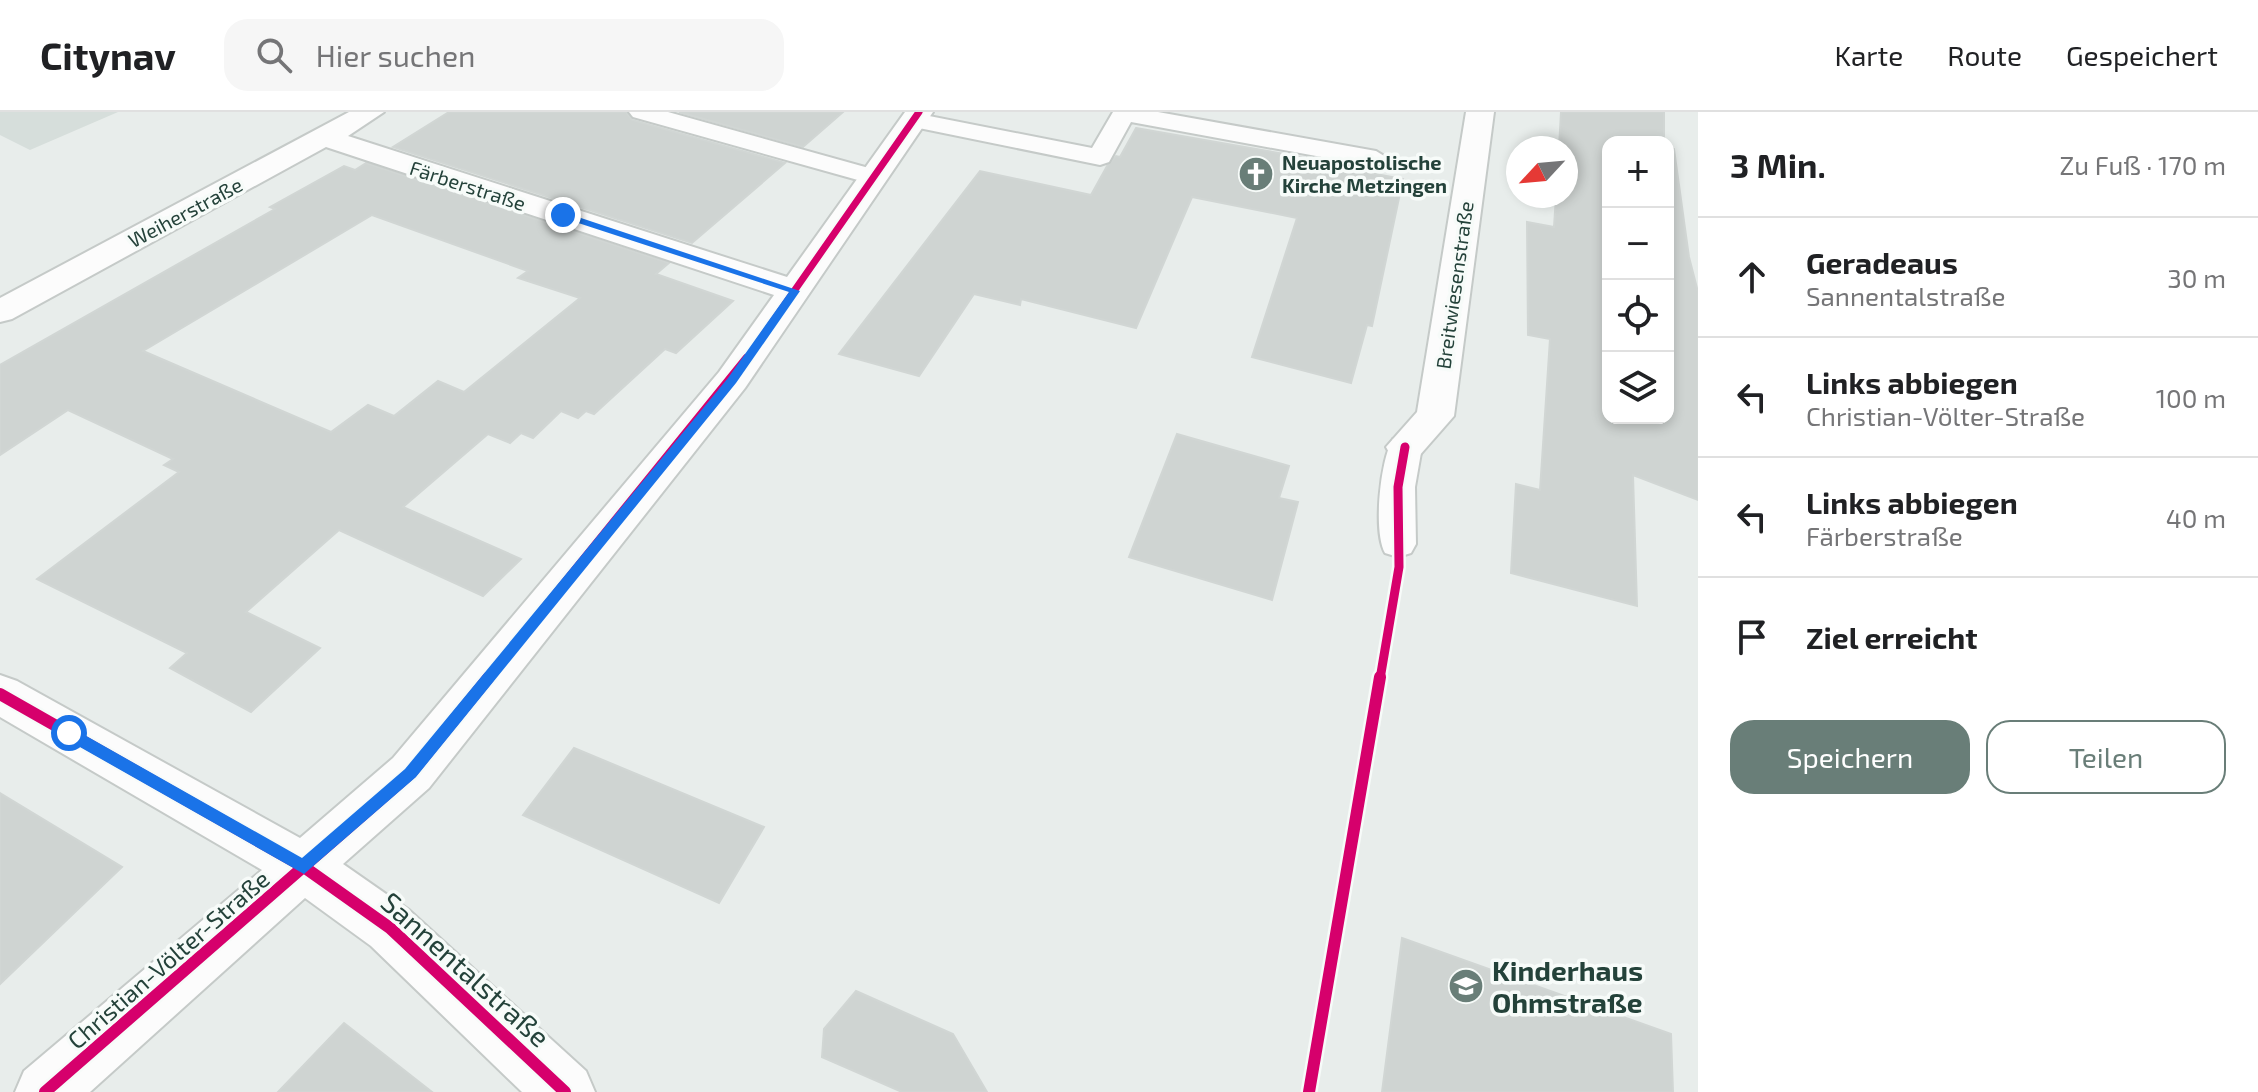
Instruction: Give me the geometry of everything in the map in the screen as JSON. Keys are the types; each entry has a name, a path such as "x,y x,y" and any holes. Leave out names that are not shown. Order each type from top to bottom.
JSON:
{"street":[{"name":"Weiherstraße","path":"0,312 370,112"},
{"name":"Breitwiesenstraße","path":"1405,447 1435,416 1480,112"},
{"name":"Christian-Völter-Straße","path":"45,1092 411,773 732,380 916,116"},
{"name":"Färberstraße","path":"323,137 795,291"},
{"name":"Sannentalstraße","path":"0,694 304,867 390,928 565,1092"}],"lane":[{"path":"641,112 874,177"},
{"path":"916,116 1100,157 1124,113 1376,159"},
{"path":"1398,544 1398,487 1405,447"}],"shaded area":[{"path":"0,112 118,112 30,150 0,135"}],"building":[{"path":"449,112 626,112 632,120 785,163 692,243 393,147"},
{"path":"679,112 843,112 803,147"},
{"path":"1561,112 1664,112 1664,136 1602,136 1602,424 1674,424 1674,149 1689,257 1698,292 1698,500 1633,475 1637,606 1511,573 1516,484 1540,490 1550,339 1528,335 1527,222 1554,227 1555,208 1578,208 1578,136 1560,136"},
{"path":"1136,128 1365,168 1365,172 1403,179 1372,326 1367,325 1351,383 1252,357 1297,218 1192,197 1136,328 1021,299 1020,305 974,294 919,376 839,354 980,171 1091,195 1107,166 1116,156 1120,157"},
{"path":"366,163 669,263 656,274 733,301 676,353 665,349 594,414 586,411 578,418 561,411 533,438 521,433 510,443 488,434 403,507 521,559 483,596 339,530 246,612 320,648 251,712 170,668 187,653 37,579 179,472 164,465 173,459 68,410 0,455 0,365 275,209 270,207 344,166 355,170","holes":["372,215 528,271 518,278 580,298 464,392 438,381 394,416 368,405 331,432 143,351"]},
{"path":"1177,434 1289,466 1279,498 1298,502 1272,600 1129,557"},
{"path":"574,748 764,827 719,903 523,815"},
{"path":"0,793 122,867 0,984"},
{"name":"Kinderhaus Ohmstraße","path":"1402,938 1671,1034 1673,1092 1382,1092"},
{"path":"856,991 953,1034 987,1092 902,1092 822,1057 824,1029"},
{"path":"344,1023 432,1092 278,1092"}],"cycle path":[{"path":"45,1092 411,773 732,380 919,112"},
{"path":"1309,1092 1399,567 1398,487 1405,447"},
{"path":"0,694 304,867 390,928 565,1092"}],"place":[{"name":"Neuapostolische Kirche Metzingen","path":"1256,174"},
{"name":"Kinderhaus Ohmstraße","path":"1466,986"}],"route":[{"path":"69,733 304,867 411,773 732,380 795,291 563,215"}]}
